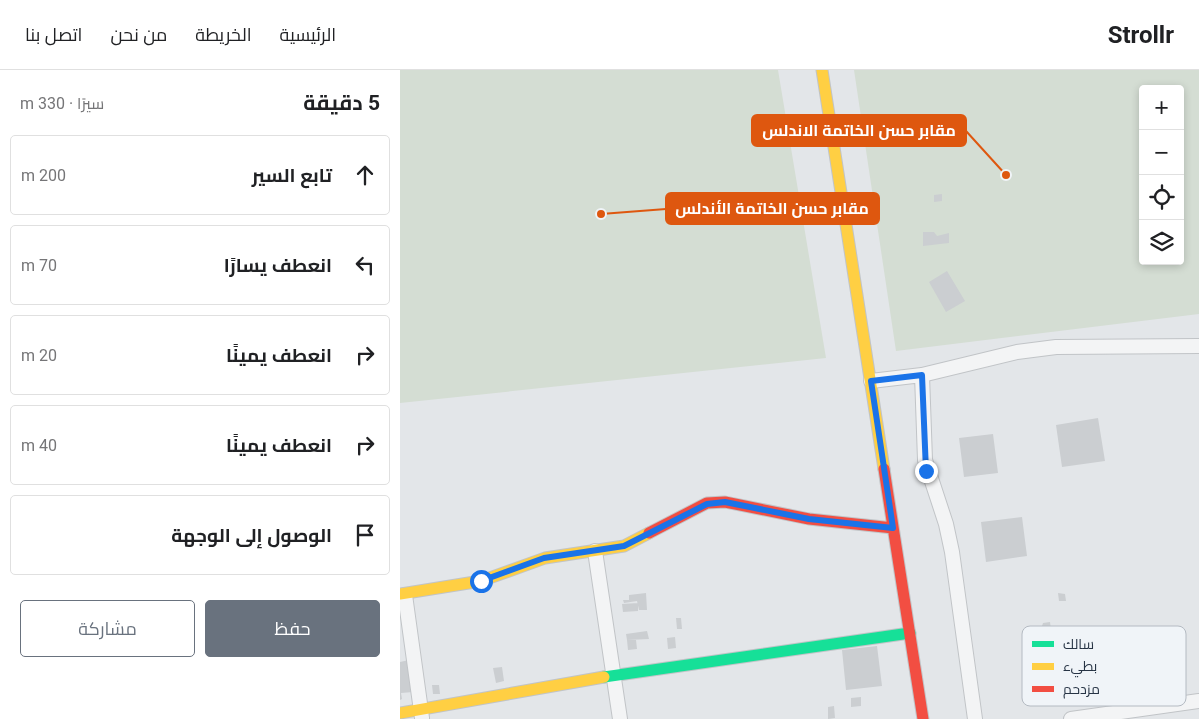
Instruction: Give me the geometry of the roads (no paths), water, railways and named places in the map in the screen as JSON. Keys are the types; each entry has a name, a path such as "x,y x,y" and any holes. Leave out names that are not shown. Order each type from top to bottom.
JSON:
{"street":[{"path":"822,70 922,719"},
{"path":"871,381 922,375 1017,352 1056,347 1199,346"},
{"path":"922,375 925,460 946,524 952,552 975,719"},
{"path":"422,715 402,594 481,581 544,558 624,546 707,504 725,502 809,519 893,528"},
{"path":"595,551 620,719"},
{"path":"400,713 422,715 613,676 910,633"},
{"path":"1186,703 1199,701"},
{"path":"1071,719 1163,706"}],"place":[{"name":"مقابر حسن الخاتمة الاندلس","path":"1006,175"},
{"name":"مقابر حسن الخاتمة الأندلس","path":"601,214"}]}
